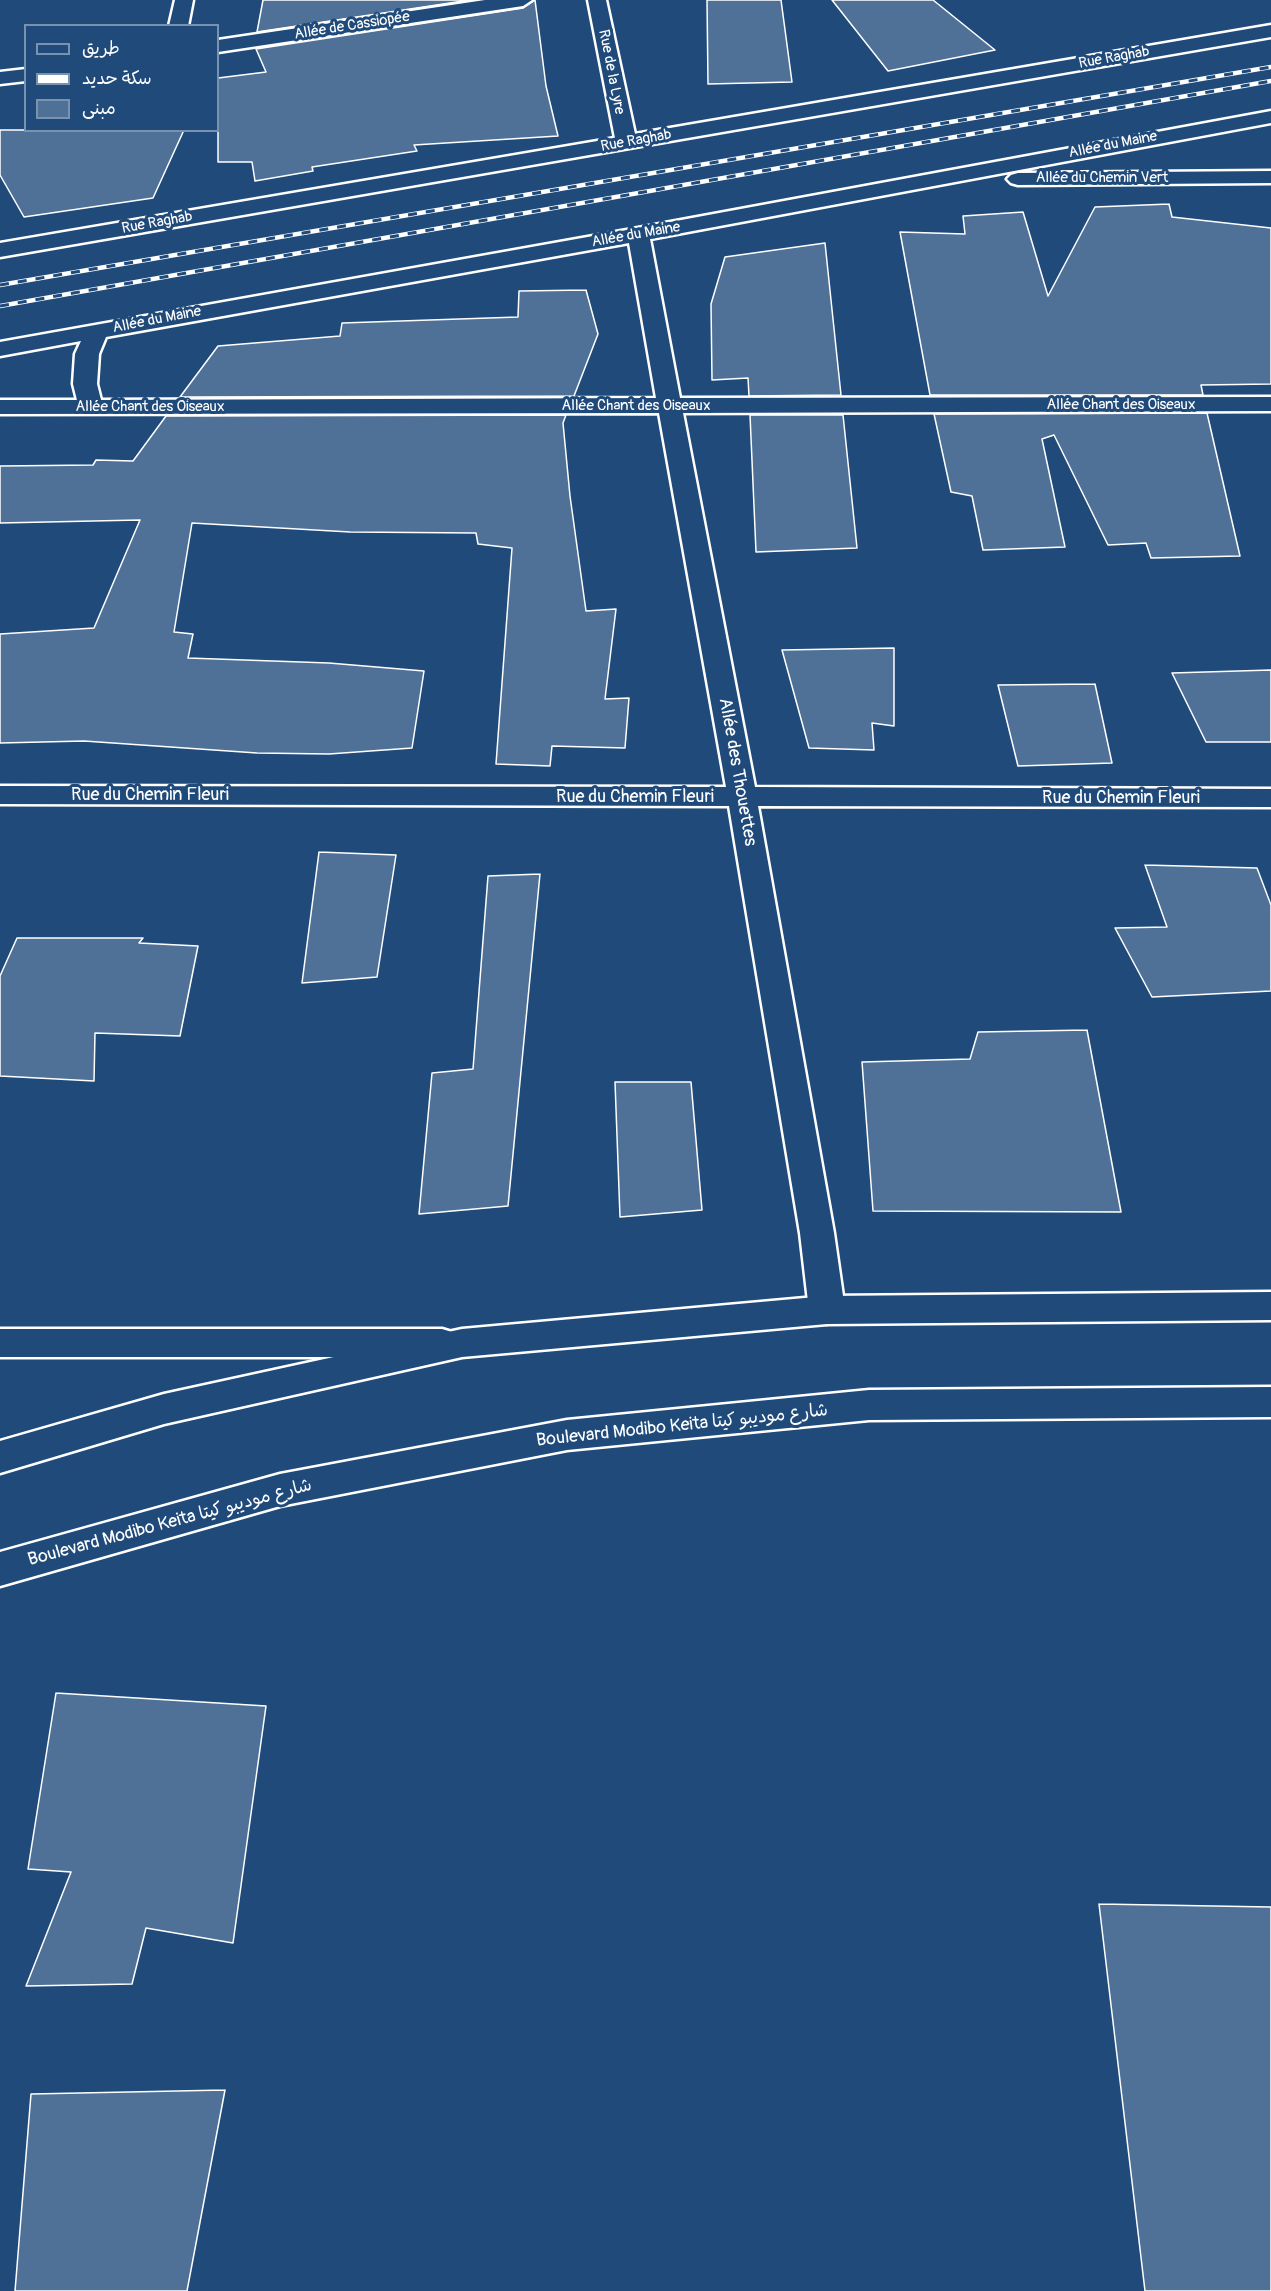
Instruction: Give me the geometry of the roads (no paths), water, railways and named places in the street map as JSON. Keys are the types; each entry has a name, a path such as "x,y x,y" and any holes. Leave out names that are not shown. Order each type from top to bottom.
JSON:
{"street":[{"path":"178,24 184,0"},
{"name":"Allée de Cassiopée","path":"219,46 523,0"},
{"name":"Rue de la Lyre","path":"597,0 608,64 626,143"},
{"name":"Rue Raghab","path":"0,250 1271,31"},
{"path":"0,78 24,75"},
{"name":"Allée du Maine","path":"0,349 638,235 1271,117"},
{"name":"Allée du Chemin Vert","path":"933,179 1271,177"},
{"name":"Allée des Thouettes","path":"638,235 742,797 817,1233 827,1310"},
{"path":"91,407 85,384 87,354 97,332"},
{"name":"Allée Chant des Oiseaux","path":"0,407 1271,404"},
{"name":"Rue du Chemin Fleuri","path":"0,795 1271,798"},
{"path":"0,1343 462,1343 827,1310 1271,1306"},
{"path":"0,1457 164,1410 462,1343"},
{"name":"Boulevard Modibo Keita شارع موديبو كيتا","path":"0,1569 280,1490 567,1435 869,1405 1271,1402"}],"railway":[{"path":"0,285 1271,67"},
{"path":"0,306 1271,81"}]}
